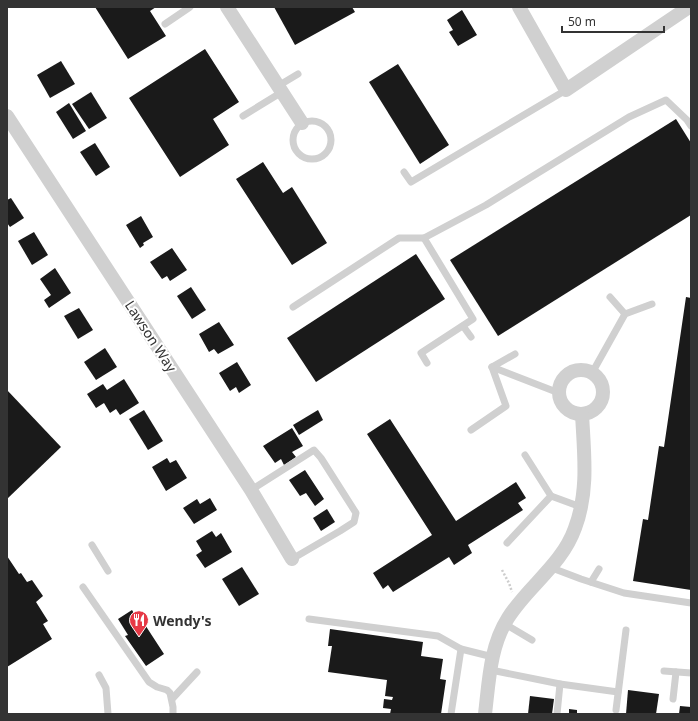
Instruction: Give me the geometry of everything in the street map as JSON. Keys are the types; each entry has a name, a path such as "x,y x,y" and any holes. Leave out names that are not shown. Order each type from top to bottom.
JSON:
{"street":[{"path":"227,7 302,123"},
{"path":"519,7 566,90 689,7"},
{"name":"Lawson Way","path":"7,116 251,490 292,558"},
{"path":"582,370 592,373 598,377 601,382 603,395 599,405 590,413 574,413 566,408 560,399 559,387 562,380 570,372 582,370"},
{"path":"485,714 492,663 497,640 518,604 552,568 572,536 581,507 584,490 582,414"}],"lane":[{"path":"165,24 190,7"},
{"path":"243,116 298,74"},
{"path":"404,172 411,182 566,90"},
{"path":"293,307 400,238 424,238 486,205 629,117 666,100 687,120 691,126"},
{"path":"311,120 320,123 327,128 330,137 330,146 325,154 317,158 308,158 299,154 294,147 293,138 296,129 302,123 311,120"},
{"path":"424,238 474,319 421,353 427,363"},
{"path":"610,297 625,314"},
{"path":"592,373 625,314 652,304"},
{"path":"463,326 471,337"},
{"path":"492,367 515,354"},
{"path":"492,367 559,393"},
{"path":"470,430 506,406 492,367"},
{"path":"251,490 314,450 321,458 356,513 354,522 292,558"},
{"path":"526,455 551,496 581,507"},
{"path":"507,544 551,496"},
{"path":"92,544 108,571"},
{"path":"552,568 624,593 691,604"},
{"path":"591,582 599,569"},
{"path":"83,587 149,682 156,687 167,690 170,693 173,714"},
{"path":"309,619 438,636 461,649 492,663 560,684 618,692"},
{"path":"505,624 532,640"},
{"path":"616,710 626,630"},
{"path":"451,714 461,649"},
{"path":"664,671 691,673"},
{"path":"172,700 197,672"},
{"path":"673,699 676,672"},
{"path":"98,675 106,688 108,714"},
{"path":"557,714 560,684"}],"path":[{"path":"502,570 512,592"}],"building":[{"path":"95,7 156,7 150,11 166,36 128,59"},
{"path":"274,7 352,7 355,12 295,45"},
{"path":"462,10 477,35 458,46 449,32 453,30 447,20"},
{"path":"205,49 239,102 213,119 229,145 180,177 129,98"},
{"path":"61,61 75,84 50,98 37,75"},
{"path":"398,64 449,145 420,164 369,82"},
{"path":"91,92 107,118 89,129 72,104"},
{"path":"69,103 86,131 73,139 56,112"},
{"path":"676,119 691,143 691,215 498,336 450,260"},
{"path":"95,143 110,167 96,176 80,152"},
{"path":"263,162 283,193 292,187 327,243 292,265 236,179"},
{"path":"11,198 24,218 10,227 7,223 7,200"},
{"path":"141,216 153,237 143,243 144,245 140,248 126,225"},
{"path":"34,232 48,255 32,265 18,241"},
{"path":"172,248 187,270 170,281 167,276 162,279 150,262"},
{"path":"416,254 445,299 316,382 287,338"},
{"path":"55,268 71,293 49,308 44,300 51,295 40,279"},
{"path":"191,287 206,310 192,319 177,296"},
{"path":"686,297 691,298 691,590 633,581 643,519 648,520 659,446 664,447"},
{"path":"79,308 93,330 78,339 64,316"},
{"path":"219,322 234,345 218,354 214,349 209,352 199,334"},
{"path":"105,348 117,367 96,380 84,362"},
{"path":"237,362 251,385 239,393 236,387 230,391 219,373"},
{"path":"124,379 139,403 120,415 116,409 110,413 104,403 96,408 87,394 103,384 107,390"},
{"path":"7,390 61,447 7,499"},
{"path":"144,410 163,441 148,450 129,419"},
{"path":"318,410 323,420 299,435 293,425"},
{"path":"390,419 456,521 516,482 526,498 518,503 523,510 468,545 472,553 454,565 449,557 393,592 388,585 383,589 373,573 432,535 367,434"},
{"path":"292,428 303,446 292,452 296,457 284,465 281,459 275,463 263,446"},
{"path":"167,458 170,463 176,460 187,478 166,491 152,467"},
{"path":"305,470 324,499 315,506 306,493 300,496 289,480"},
{"path":"210,498 217,510 194,524 183,508 197,499 200,504"},
{"path":"327,509 335,522 321,531 313,518"},
{"path":"212,531 216,537 221,533 232,552 205,568 196,555 202,551 196,541"},
{"path":"7,556 19,574 21,573 27,582 32,580 43,596 36,602 48,621 43,624 52,639 7,667"},
{"path":"242,567 259,594 239,606 222,579"},
{"path":"132,610 135,615 138,614 164,654 146,666 125,636 128,635 118,619"},
{"path":"330,629 423,642 421,656 443,659 440,679 446,680 441,714 390,714 391,709 383,708 384,699 392,700 393,697 385,696 387,680 328,672 332,646 328,646"},
{"path":"628,690 659,694 656,714 626,714"},
{"path":"530,696 554,699 552,714 528,714"},
{"path":"680,706 691,707 691,714 679,714"},
{"path":"569,709 577,710 577,714 569,714"}],"place":[{"name":"Wendy's","path":"139,637"}]}
